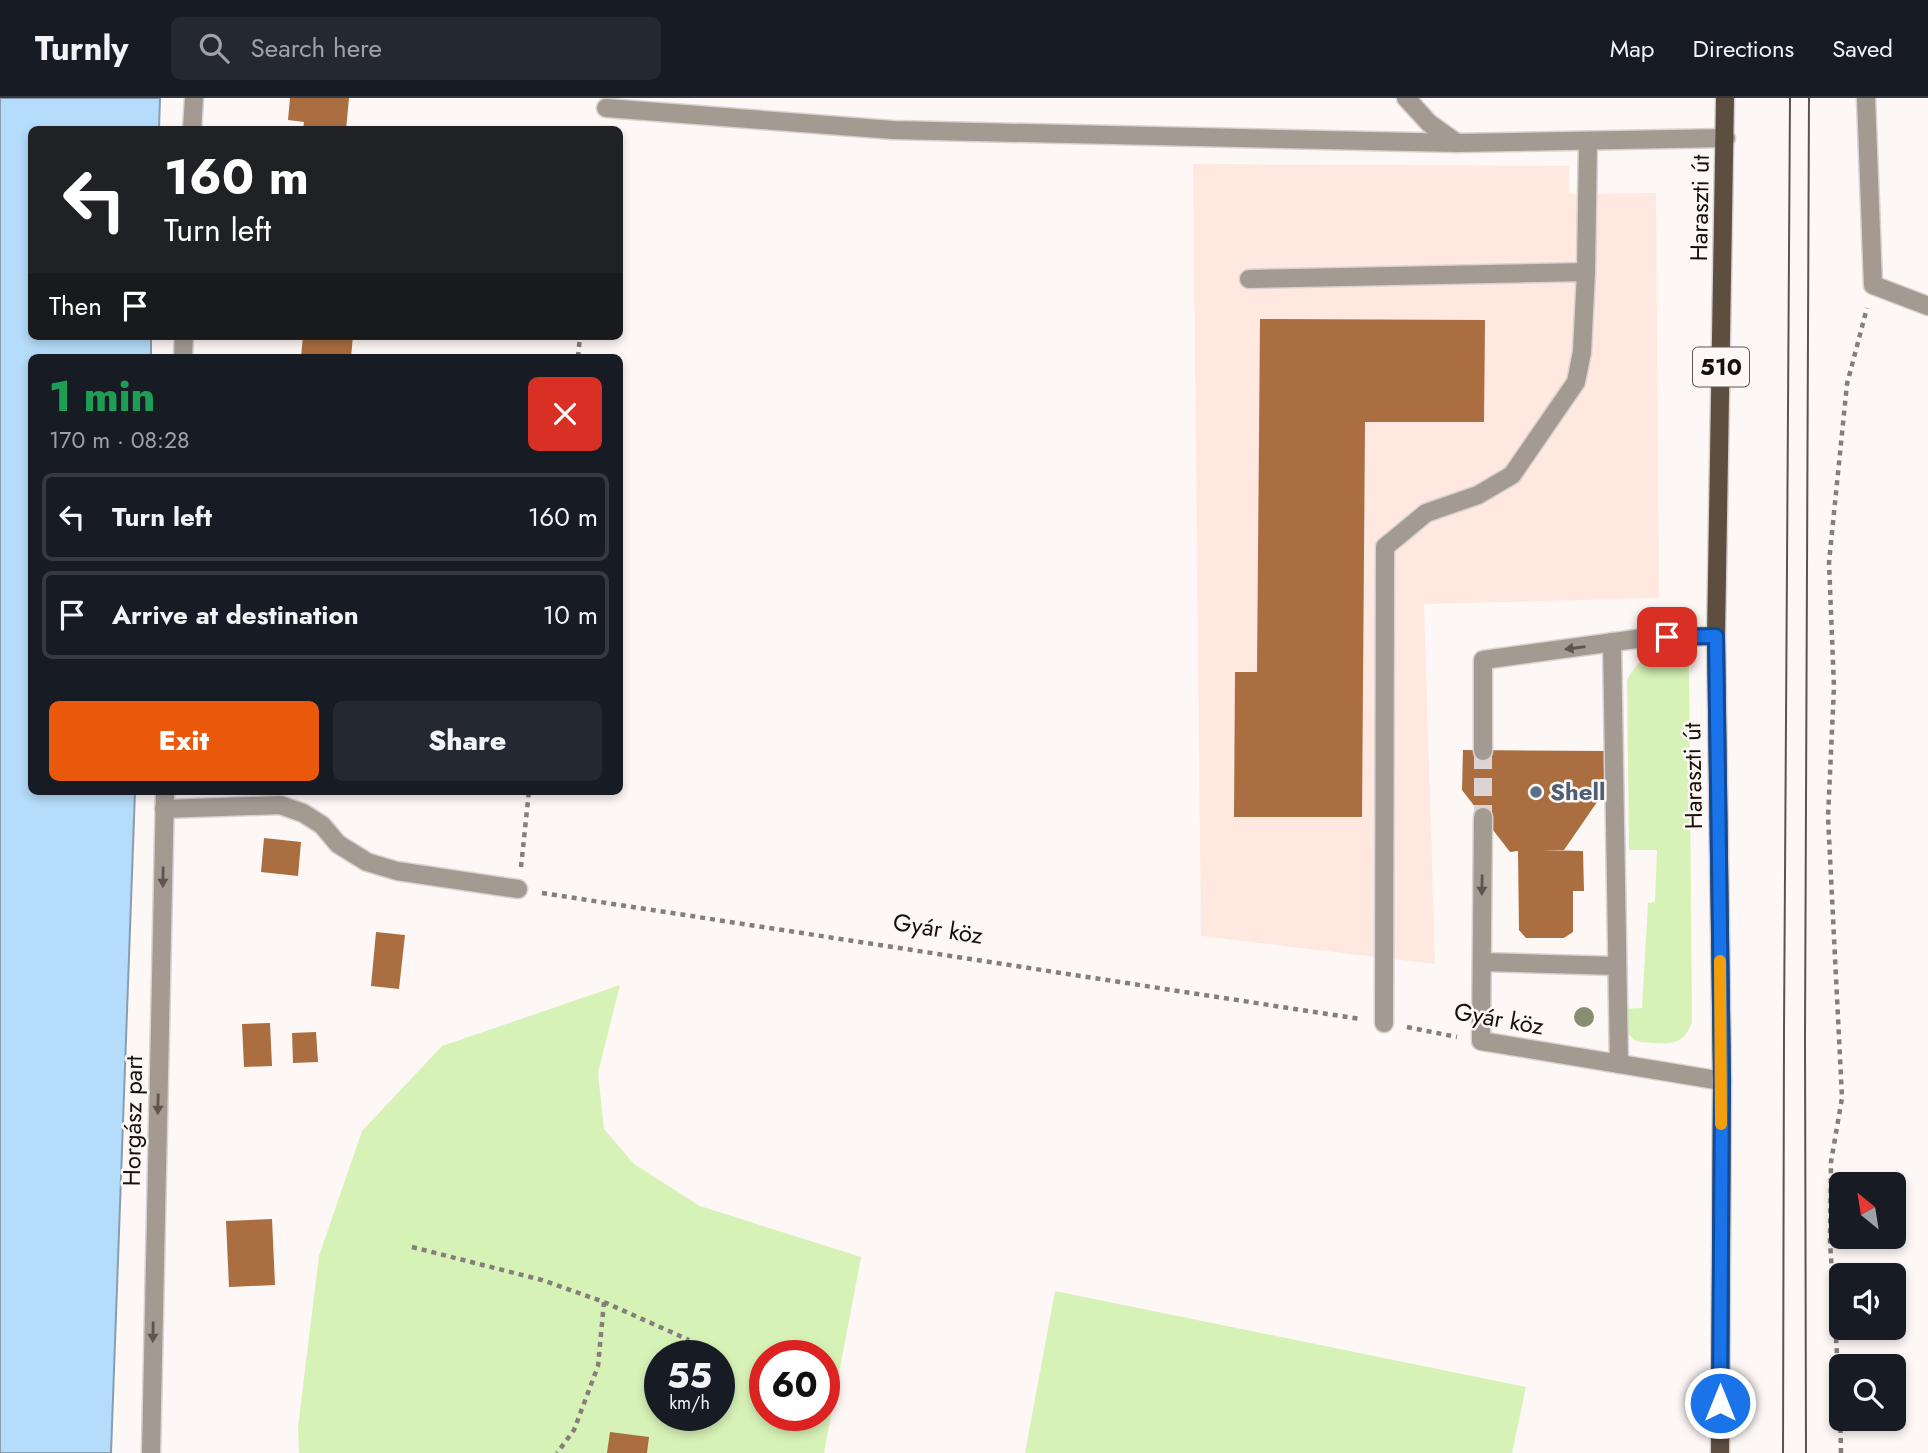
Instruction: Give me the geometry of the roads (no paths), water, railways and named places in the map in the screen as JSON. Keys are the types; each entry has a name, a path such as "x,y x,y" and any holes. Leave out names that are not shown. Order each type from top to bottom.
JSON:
{"main road":[{"name":"Haraszti út","path":"1720,1453 1722,1081 1716,636 1725,98"}],"street":[{"path":"192,126 194,98"},
{"path":"1406,98 1429,122 1457,144"},
{"path":"1866,98 1873,285 1928,306"},
{"path":"606,108 893,130 1457,144 1726,138"},
{"path":"1384,1023 1385,547 1426,513 1478,495 1512,475 1576,382 1582,352 1586,272 1588,141"},
{"path":"1249,279 1586,272"},
{"path":"1483,751 1483,660 1643,638 1716,636"},
{"path":"1612,642 1619,1064"},
{"path":"164,800 280,805 313,819 322,825 338,844 367,862 397,871 518,889"},
{"name":"Horgász part","path":"151,1453 164,800"},
{"path":"1483,817 1482,962 1617,966"},
{"name":"Gyár köz","path":"1482,962 1482,1041 1722,1081"}],"water":[{"path":"0,98 160,98 159,126 28,126 28,340 151,340 151,354 28,354 28,795 135,795 111,1453 0,1453"}],"tunnel":[{"path":"1483,751 1483,817"}],"tram line":[{"path":"1783,1453 1790,98"},
{"path":"1806,1453 1809,98"}],"place":[{"name":"Shell","path":"1536,792"}]}
